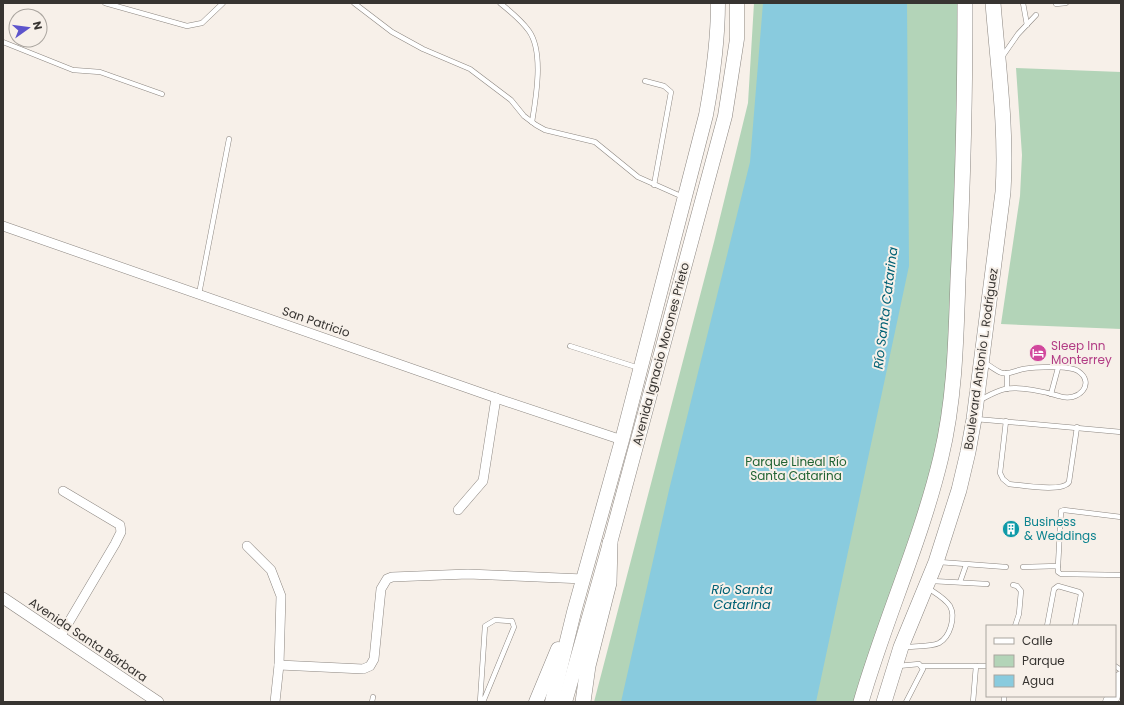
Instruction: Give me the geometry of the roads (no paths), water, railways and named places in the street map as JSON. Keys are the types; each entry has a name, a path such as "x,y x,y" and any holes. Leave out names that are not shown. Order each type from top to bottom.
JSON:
{"highway":[{"name":"Boulevard Antonio L. Rodríguez","path":"861,702 874,659 919,536 942,456 951,403 964,153 965,3"},
{"name":"Boulevard Antonio L. Rodríguez","path":"884,702 901,648 936,562 959,490 974,419 1004,179 1003,126 993,3"},
{"path":"583,702 588,666 609,583 610,544"}],"main road":[{"name":"Avenida Ignacio Morones Prieto","path":"552,702 574,612 641,369 706,115 714,74 718,38 718,3"},
{"name":"Avenida Ignacio Morones Prieto","path":"565,702 610,544 725,116 737,39 737,3"},
{"path":"536,702 574,612"}],"street":[{"name":"San Patricio","path":"3,226 496,398 622,440"},
{"path":"458,510 483,481 496,398"},
{"path":"60,637 115,544 121,529 120,525 63,491"},
{"path":"247,546 271,570 281,596 280,665 275,702"},
{"path":"280,665 363,669 370,666 374,659 381,589 387,579 392,577 468,574 584,579"},
{"name":"Avenida Santa Bárbara","path":"3,598 158,702"}],"lane":[{"path":"104,3 187,26 202,23 223,3"},
{"path":"354,3 392,32 423,50 470,69 511,100 524,116 545,130 595,142 631,172 654,185 684,198"},
{"path":"500,3 530,32 536,48 539,84 532,122"},
{"path":"1023,3 1027,25"},
{"path":"1056,4 1066,3"},
{"path":"998,64 1018,34 1036,15"},
{"path":"3,42 73,70 100,72 162,94"},
{"path":"644,81 664,86 671,92 654,185"},
{"path":"199,294 229,140"},
{"path":"570,346 641,369"},
{"path":"976,402 1007,389 1051,394 1064,398 1074,398 1082,393 1085,386 1085,380 1078,371 1058,368 1024,369 1001,373 982,360"},
{"path":"1051,394 1058,368"},
{"path":"1007,373 1007,389"},
{"path":"974,419 1121,432"},
{"path":"1006,421 1000,472 1002,479 1009,484 1058,488 1066,486 1069,482 1077,427"},
{"path":"1121,517 1064,510 1061,511 1058,566 1058,572 1060,574 1121,575"},
{"path":"936,562 1006,567"},
{"path":"960,582 966,565"},
{"path":"1023,567 1058,566"},
{"path":"927,583 960,582 987,584"},
{"path":"901,648 939,643 950,630 952,612 950,606 927,583"},
{"path":"1013,585 1017,586 1021,590 1019,614 1015,625"},
{"path":"1047,625 1054,589 1058,586 1079,592 1081,594 1075,625"},
{"path":"480,702 485,626 495,620 512,621 514,627 483,702"},
{"path":"895,666 920,664 922,666 986,666"},
{"path":"906,702 923,669 922,666"},
{"path":"973,702 976,666"}],"water":[{"name":"Río Santa Catarina","path":"763,3 907,3 909,266 816,702 621,702 669,490 750,162"}],"place":[{"name":"Sleep Inn Monterrey","path":"1038,353"},
{"name":"Business & Weddings","path":"1011,529"}],"park label":[{"name":"Parque Lineal Río Santa Catarina","path":"796,469"}]}
